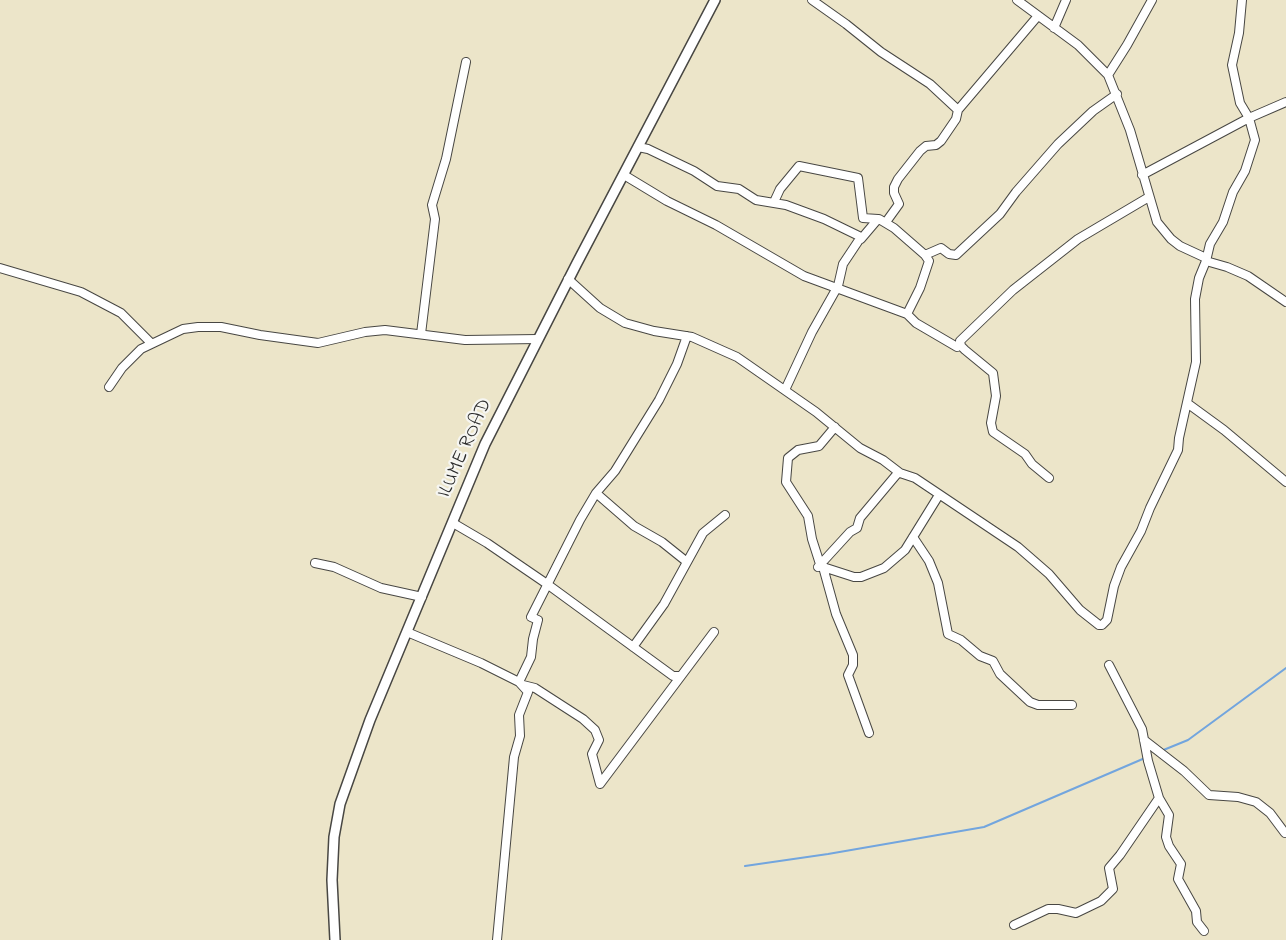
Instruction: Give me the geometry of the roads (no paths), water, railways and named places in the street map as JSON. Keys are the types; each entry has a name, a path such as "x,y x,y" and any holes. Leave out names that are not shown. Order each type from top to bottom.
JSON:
{"street":[{"name":"ILUME ROAD","path":"335,940 332,880 336,821 370,720 485,444 568,279 715,0"},
{"path":"812,0 881,52 930,84 958,110"},
{"path":"1017,0 1078,45 1108,75 1130,130 1157,222 1171,239 1206,260 1248,276 1285,300"},
{"path":"1054,28 1066,0"},
{"path":"1108,75 1152,0"},
{"path":"568,279 600,308 625,323 654,331 687,336 737,357 785,390 860,448 883,460 900,473 915,478 1017,547 1049,574 1080,610 1102,625 1107,620 1114,586 1121,567 1141,531 1178,450 1196,362 1196,299 1199,278 1210,244 1223,222 1233,192 1245,171 1255,140 1249,118 1240,103 1232,65 1239,33 1242,0"},
{"path":"785,390 812,332 836,289 843,264 854,246 898,204 894,187 898,179 920,150 941,141 956,119 958,110 1037,16"},
{"path":"421,334 435,219 432,205 446,159 466,63"},
{"path":"925,255 941,248 953,256 960,253 1000,214 1058,144 1093,111 1117,94"},
{"path":"1142,175 1249,118 1286,102"},
{"path":"638,147 648,149 694,171 717,186 739,189 756,200 774,202 824,219 860,235 861,239"},
{"path":"774,202 780,189 800,165 858,178 863,218 882,220 925,255 929,261 920,288 907,315"},
{"path":"624,175 804,276 907,315 957,347"},
{"path":"1049,478 1024,454 993,432 996,396 993,373 965,350 960,341 1013,290 1078,239 1133,204 1149,197"},
{"path":"0,268 81,292 121,313 151,343"},
{"path":"109,387 130,359 141,349 183,329 198,327 221,327 318,343 365,332 385,330 465,340 538,339"},
{"path":"521,684 531,657 538,620 531,617 596,494 615,471 659,400 677,364 687,336"},
{"path":"1187,403 1224,430 1286,482"},
{"path":"835,427 819,446 798,450 788,458 786,482 808,516 820,566 853,655 853,665 848,675 869,733"},
{"path":"820,566 850,532 857,528 860,518 897,474"},
{"path":"596,494 634,526 662,542 687,562"},
{"path":"820,566 854,577 861,577 884,568 913,537 939,495"},
{"path":"633,647 664,604 703,533 725,515"},
{"path":"453,523 488,543 547,584 672,676 681,676"},
{"path":"913,537 930,561 938,583 948,634 961,639 980,656 993,661 1000,674 1030,702 1038,705 1072,705"},
{"path":"315,563 334,567 381,588 422,597"},
{"path":"407,632 481,663 521,684 535,688 583,719 595,730 599,740 592,754 600,784 714,632"},
{"path":"1109,665 1142,729 1159,798 1169,815 1166,837 1181,864 1178,879 1196,911 1197,922 1204,932"},
{"path":"496,940 514,757 520,736 519,715 528,692 521,684"},
{"path":"1144,740 1184,771 1209,795 1238,797 1256,802 1270,813 1286,833"},
{"path":"1014,925 1048,909 1076,913 1101,901 1113,889 1108,868 1120,855 1159,798"}],"waterway":[{"path":"1161,751 1188,740 1286,668"},
{"path":"745,866 984,827 1145,758"}]}
